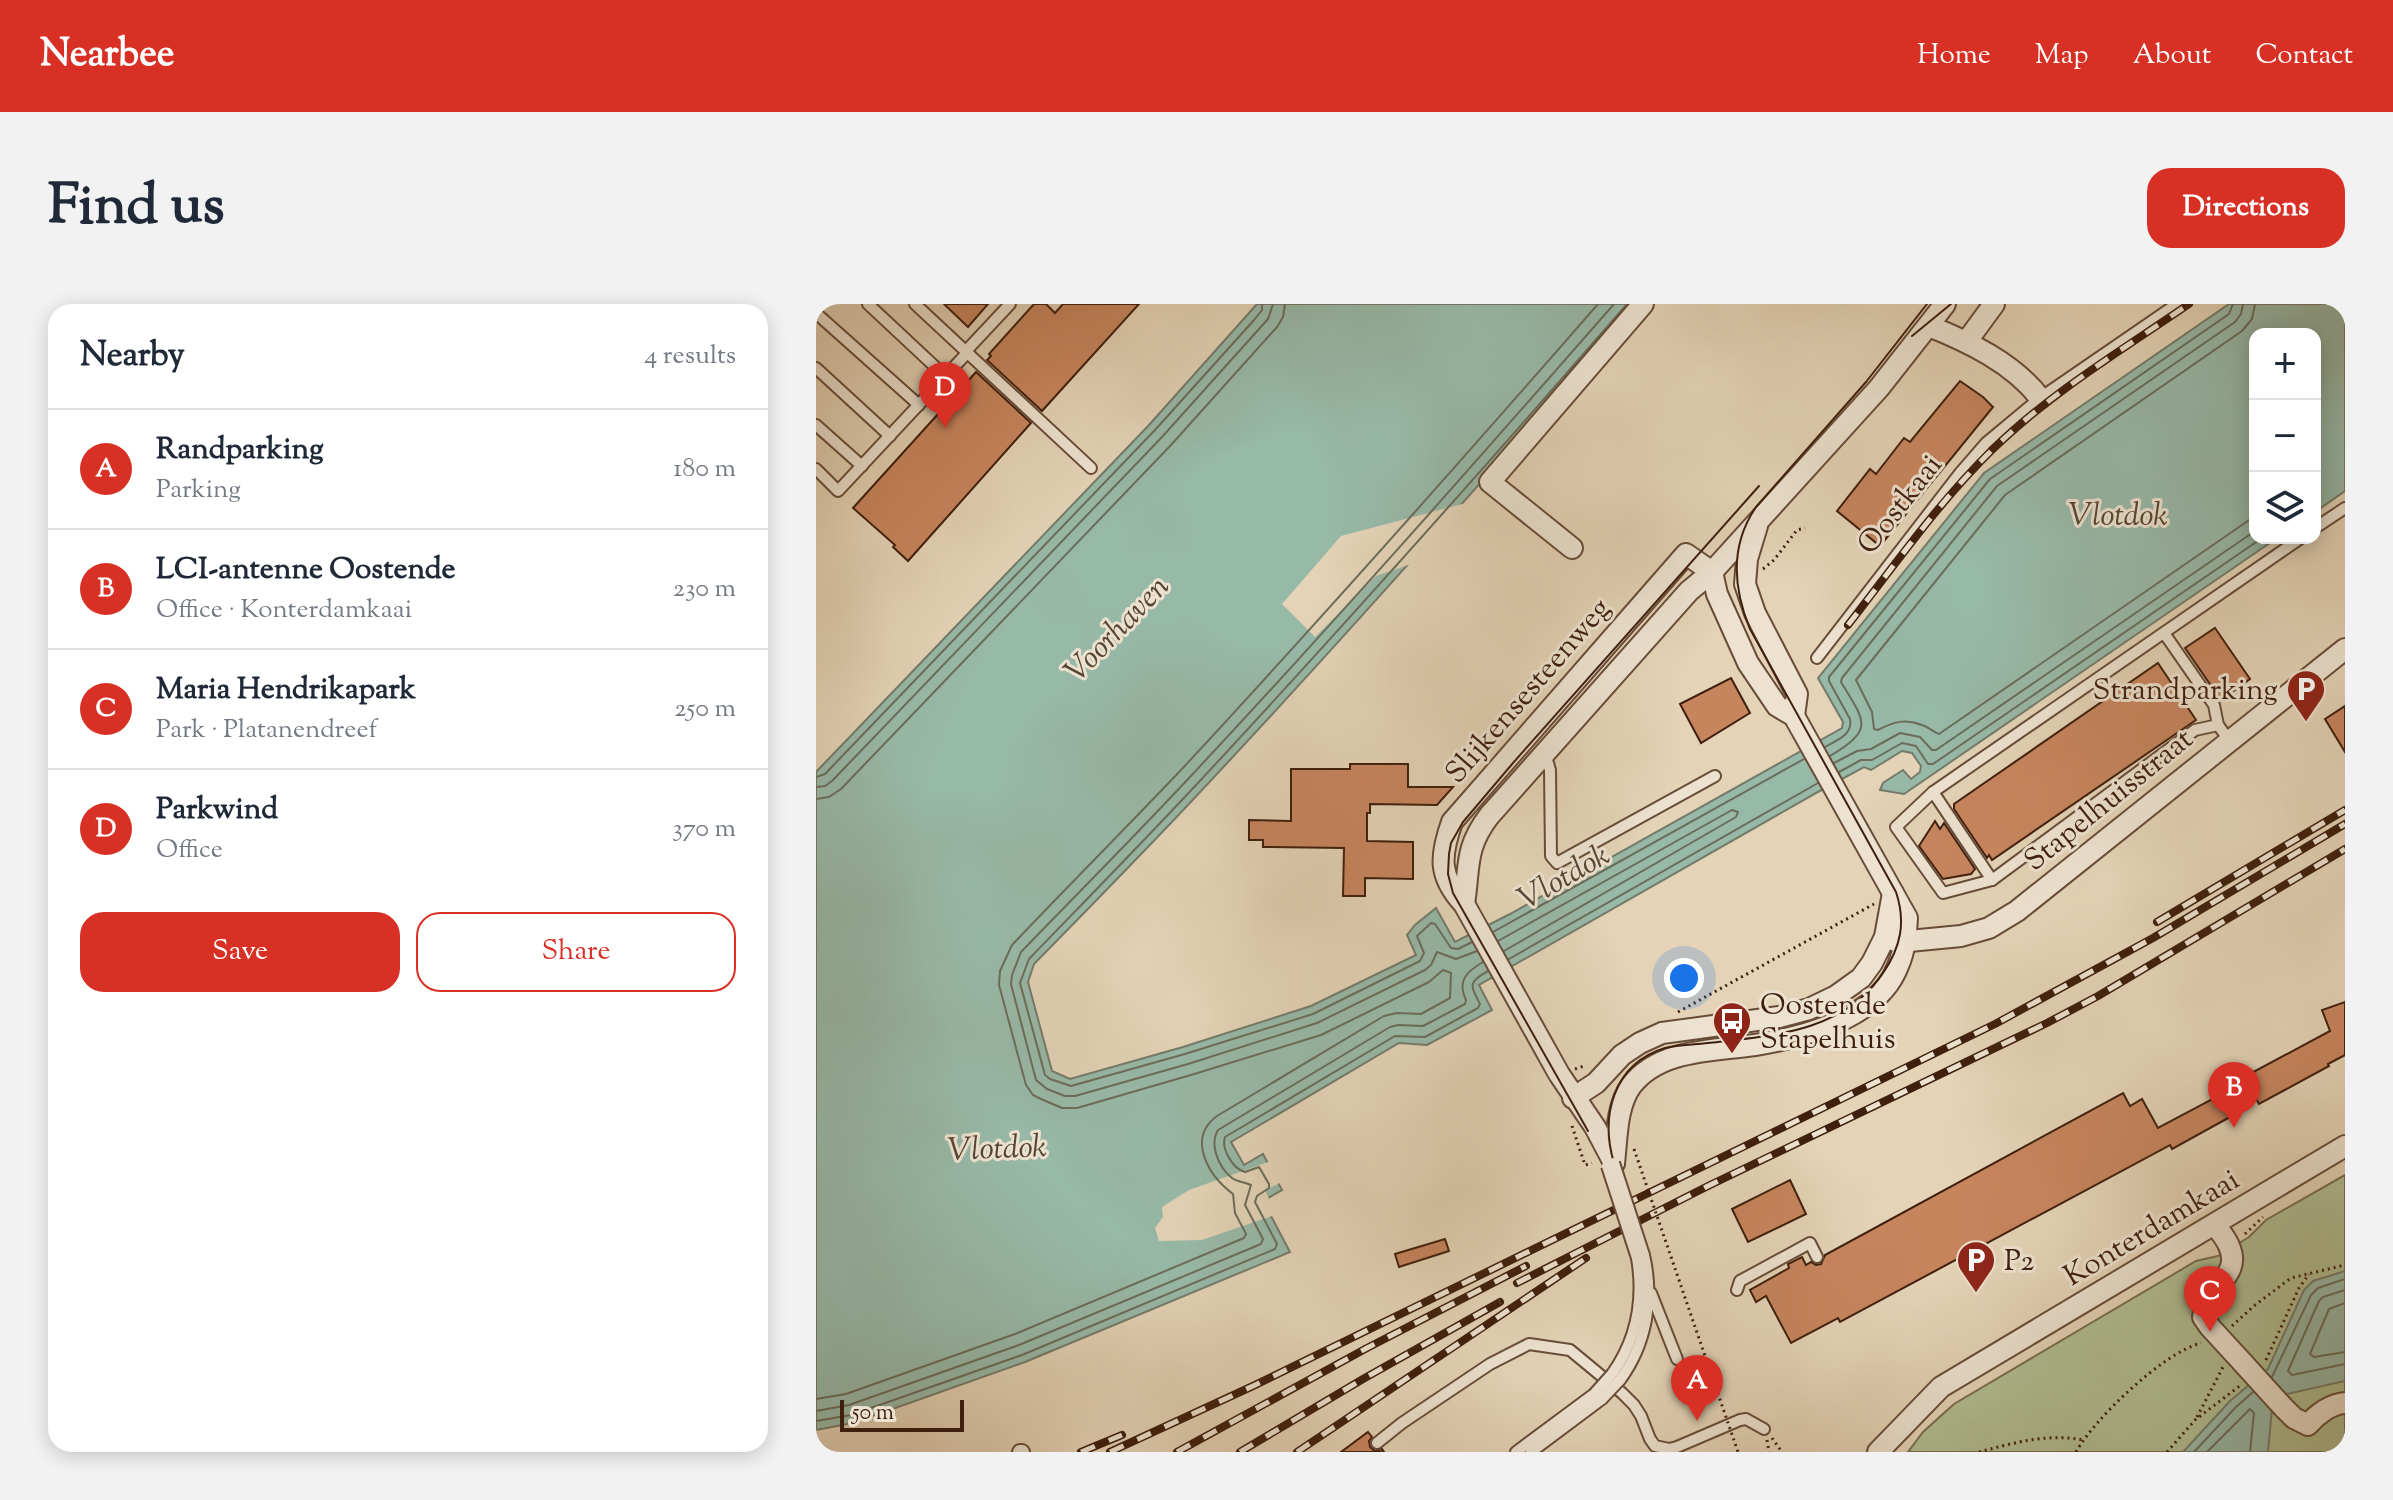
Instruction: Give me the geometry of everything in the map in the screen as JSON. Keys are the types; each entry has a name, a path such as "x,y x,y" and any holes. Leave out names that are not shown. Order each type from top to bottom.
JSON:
{"street":[{"path":"1572,548 1490,482 1643,304"},
{"name":"Slijkensesteenweg","path":"1464,905 1467,864 1479,829 1689,591 1712,572 1879,388 1945,304"},
{"path":"1967,341 1994,304"},
{"path":"1929,326 1967,341 2028,382 2040,398"},
{"path":"1761,517 1751,542 1745,584 1755,613 1797,694 1794,716"},
{"name":"Slijkensesteenweg","path":"1610,1165 1464,905 1443,874 1444,847 1452,822 1686,554 1712,572"},
{"path":"1573,1098 1596,1083 1622,1055 1662,1033 1779,1017 1809,1009 1836,996 1861,978 1895,939 1907,918 1794,716 1777,706 1748,663 1721,604 1712,572"},
{"name":"Stapelhuisstraat","path":"1895,939 1961,936 1989,928 2017,911 2223,733 2345,649"},
{"path":"1610,1165 1622,1104 1634,1083 1655,1066 1676,1056 1754,1045 1812,1032 1865,1007 1885,989 1898,968 1895,939"},
{"name":"Konterdamkaai","path":"1878,1452 1941,1387 2345,1146"},
{"path":"2215,1224 2229,1246 2232,1268 2208,1298 2203,1317 2294,1418 2308,1425 2316,1415 2345,1403"}],"lane":[{"path":"824,304 816,314 919,405"},
{"path":"868,304 945,376"},
{"path":"915,304 1091,468"},
{"path":"816,469 838,491 1010,304"},
{"name":"Oostkaai","path":"1817,658 1986,443 2040,398 2177,304"},
{"path":"816,368 890,436"},
{"path":"816,425 862,466"},
{"path":"2321,524 2345,508"},
{"path":"2164,633 2214,705 2223,733 2195,730 1992,880 1943,893 1896,827 1933,792 2292,544"},
{"path":"1542,757 1550,770 1551,856 1557,863 1715,776"},
{"path":"1933,792 1992,880"},
{"path":"1610,1165 1637,1258 1677,1359"},
{"path":"1531,1452 1616,1377 1637,1351 1645,1327 1649,1289 1644,1255 1610,1165"},
{"path":"1737,1290 1740,1281 1810,1243 1817,1257"},
{"path":"1616,1377 1632,1337 1640,1299 1637,1258"},
{"path":"1377,1443 1490,1364 1529,1344 1570,1350 1634,1405 1655,1446 1677,1447 1746,1419 1764,1429"},
{"path":"1516,1452 1598,1396"}],"path":[{"path":"1757,572 1774,560 1797,530 1805,528"},
{"path":"1668,1017 1893,893"},
{"path":"1634,1149 1738,1452"},
{"path":"2195,1420 2231,1350 2234,1325 2291,1278 2345,1265"},
{"path":"2076,1452 2083,1440 2168,1358 2231,1350"},
{"path":"1764,1429 1782,1452"},
{"path":"1979,1452 2056,1437 2083,1440"}],"shaded area":[{"path":"2345,1175 2345,1452 1908,1452 1923,1432 1954,1404 2196,1261 2218,1256 2249,1237 2266,1220"}],"water":[{"path":"1257,304 1638,304 1313,670 1034,964 1028,982 1052,1071 1070,1079 1311,1006 1416,955 1407,935 1436,908 1455,942 1842,728 1843,722 1818,678 1984,473 2229,304 2345,304 2345,491 2321,508 2321,328 2249,328 2249,544 2268,544 1904,794 1880,790 1883,783 1903,770 1911,779 1920,772 1921,766 1912,753 1902,751 1871,770 1864,767 1816,793 1479,985 1492,1010 1427,1045 1399,1043 1231,1142 1244,1165 1263,1154 1282,1190 1263,1201 1290,1252 1025,1362 853,1423 816,1430 816,772 1149,425"},
{"path":"2345,1271 2345,1381 2283,1395 2272,1408 2268,1452 2183,1452 2230,1401 2268,1369 2304,1290 2313,1281"}],"pier":[{"path":"1470,502 1414,563 1376,576 1315,637 1282,604 1341,536"},
{"path":"1271,1161 1282,1182 1265,1190 1275,1215 1202,1240 1159,1241 1155,1228 1163,1217 1162,1207 1189,1190"}],"building":[{"path":"944,304 988,304 968,327"},
{"path":"1034,304 1046,304 1055,313 1063,304 1139,304 1042,411 987,360"},
{"path":"976,372 1031,423 908,561 893,547 895,545 853,508"},
{"path":"1960,381 1993,407 1880,546 1837,511 1870,469 1876,474 1904,438 1910,442"},
{"path":"2215,628 2250,679 2221,700 2185,648"},
{"path":"2158,663 2196,720 1992,860 1989,855 1987,858 1954,809 1954,804"},
{"path":"1731,678 1750,713 1701,743 1680,704"},
{"path":"2345,706 2345,752 2325,719"},
{"path":"1350,764 1408,764 1408,787 1453,787 1437,805 1370,804 1367,841 1413,842 1413,879 1365,878 1365,896 1343,896 1344,848 1263,847 1263,840 1249,840 1249,820 1291,821 1291,769 1350,769"},
{"path":"1935,821 1940,829 1944,823 1975,869 1971,874 1943,879 1919,846"},
{"path":"2345,1002 2345,1055 2259,1104 2244,1077 2330,1031 2322,1010"},
{"path":"2123,1093 2130,1106 2142,1099 2158,1128 2218,1096 2230,1117 2172,1149 2170,1145 1840,1322 1838,1318 1791,1343 1766,1296 1756,1302 1750,1290 1789,1268 1788,1264 1802,1257 1806,1265 1811,1262 1821,1264 1825,1255"},
{"path":"1790,1180 1806,1214 1748,1242 1732,1209"},
{"path":"1445,1239 1449,1251 1399,1267 1395,1254"},
{"path":"1368,1432 1372,1437 1370,1447 1384,1452 1341,1452"}],"tram line":[{"path":"1614,1163 1610,1145 1610,1110 1622,1079 1633,1066 1665,1048 1781,1033 1827,1019 1867,993 1883,973 1898,944 1901,914 1896,892 1750,629 1740,598 1737,567 1742,536 1756,507 1866,382 1927,304"},
{"path":"1912,336 1951,304"},
{"path":"1588,1131 1453,893 1448,874 1451,843 1463,822 1513,763 1759,486"}],"railway":[{"path":"1848,625 1935,513 1972,470 2014,429 2062,391 2189,304"},
{"path":"2157,922 2345,810"},
{"path":"1110,1452 1253,1386 1995,1024 2153,938 2345,824"},
{"path":"1517,1283 1706,1187 2047,1023 2345,849"},
{"path":"1297,1452 1586,1258"},
{"path":"1177,1452 1367,1348 1526,1266"},
{"path":"1240,1452 1500,1302"},
{"path":"1081,1452 1122,1435"}],"place":[{"name":"Parkwind","path":"945,428"},
{"name":"Strandparking","path":"2306,723"},
{"name":"Oostende Stapelhuis","path":"1732,1055"},
{"name":"LCI-antenne Oostende","path":"2234,1128"},
{"name":"P2","path":"1976,1294"},
{"name":"Maria Hendrikapark","path":"2210,1332"},
{"name":"Randparking","path":"1697,1421"}],"water label":[{"name":"Vlotdok","path":"2118,514"},
{"name":"Voorhaven","path":"1116,628"},
{"name":"Vlotdok","path":"1563,876"},
{"name":"Vlotdok","path":"997,1147"}]}
